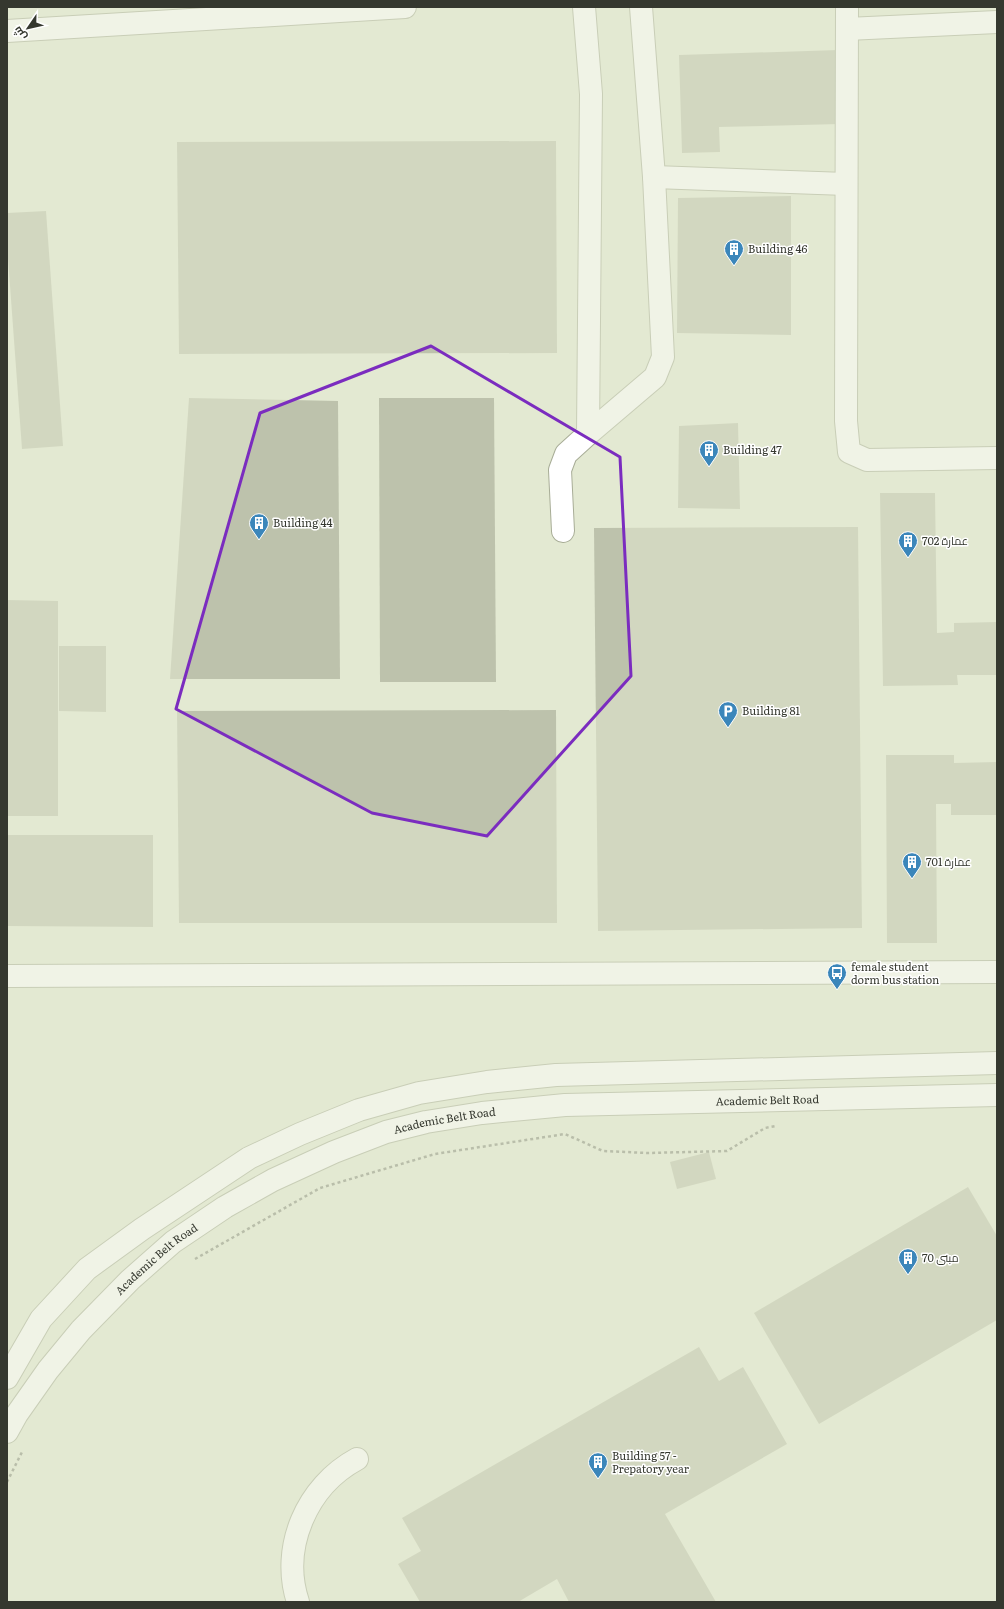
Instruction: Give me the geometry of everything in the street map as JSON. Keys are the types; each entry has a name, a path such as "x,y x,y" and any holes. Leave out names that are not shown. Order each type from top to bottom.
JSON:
{"street":[{"path":"7,31 405,7"},
{"path":"584,7 591,94 588,434"},
{"path":"563,531 560,470 566,454 655,377 663,357 654,177 641,7"},
{"path":"847,7 846,421 849,452 867,460 997,458"},
{"path":"847,29 997,22"},
{"path":"654,177 846,184"},
{"path":"7,976 997,972"},
{"path":"7,1378 41,1319 87,1269 142,1229 249,1158 300,1134 359,1110 419,1093 487,1082 556,1075 997,1063"},
{"name":"Academic Belt Road","path":"7,1432 17,1414 48,1370 81,1330 130,1280 173,1242 225,1207 273,1180 334,1152 386,1132 426,1122 482,1113 565,1105 997,1095"},
{"path":"298,1602 295,1592 292,1568 295,1544 302,1519 312,1499 328,1480 346,1465 357,1459"}],"path":[{"path":"195,1259 320,1188 435,1154 565,1134 602,1151 648,1154 727,1151 765,1128 780,1126"},
{"path":"7,1482 22,1450"}],"highlighted area":[{"path":"431,346 620,457 631,676 487,836 372,813 176,709 260,413"}],"building":[{"path":"838,50 840,124 719,127 720,152 682,153 679,55"},
{"path":"556,141 557,353 179,354 177,142"},
{"name":"Building 46","path":"791,196 791,335 677,333 678,198"},
{"path":"46,211 63,446 22,449 7,245 7,213"},
{"name":"Building 44","path":"189,398 338,401 340,679 170,679"},
{"path":"379,398 494,398 496,682 380,682"},
{"name":"Building 47","path":"738,423 740,509 678,508 679,426"},
{"name":"عمارة 702","path":"880,493 935,493 937,633 954,632 954,623 997,622 997,675 957,675 958,685 883,686"},
{"name":"Building 81","path":"858,527 862,928 598,931 594,528"},
{"path":"7,600 58,601 58,816 7,816"},
{"path":"59,646 106,646 106,712 59,711"},
{"path":"556,710 557,923 179,923 177,711"},
{"name":"عمارة 701","path":"886,755 954,755 954,763 997,762 997,815 951,815 951,804 936,804 937,943 887,943"},
{"path":"7,835 153,835 153,927 7,926"},
{"path":"709,1152 716,1179 677,1189 670,1162"},
{"name":"مبنى 70","path":"968,1187 997,1236 997,1320 819,1424 754,1313"},
{"name":"Building 57 - Prepatory year","path":"699,1347 719,1381 743,1367 787,1444 665,1514 716,1602 569,1602 557,1579 518,1602 420,1602 398,1564 421,1551 402,1518"}],"place":[{"name":"Building 46","path":"734,266"},
{"name":"Building 47","path":"709,467"},
{"name":"Building 44","path":"259,540"},
{"name":"عمارة 702","path":"908,558"},
{"name":"Building 81","path":"728,728"},
{"name":"عمارة 701","path":"912,879"},
{"name":"female student dorm bus station","path":"837,990"},
{"name":"مبنى 70","path":"908,1275"},
{"name":"Building 57 - Prepatory year","path":"598,1479"}]}
